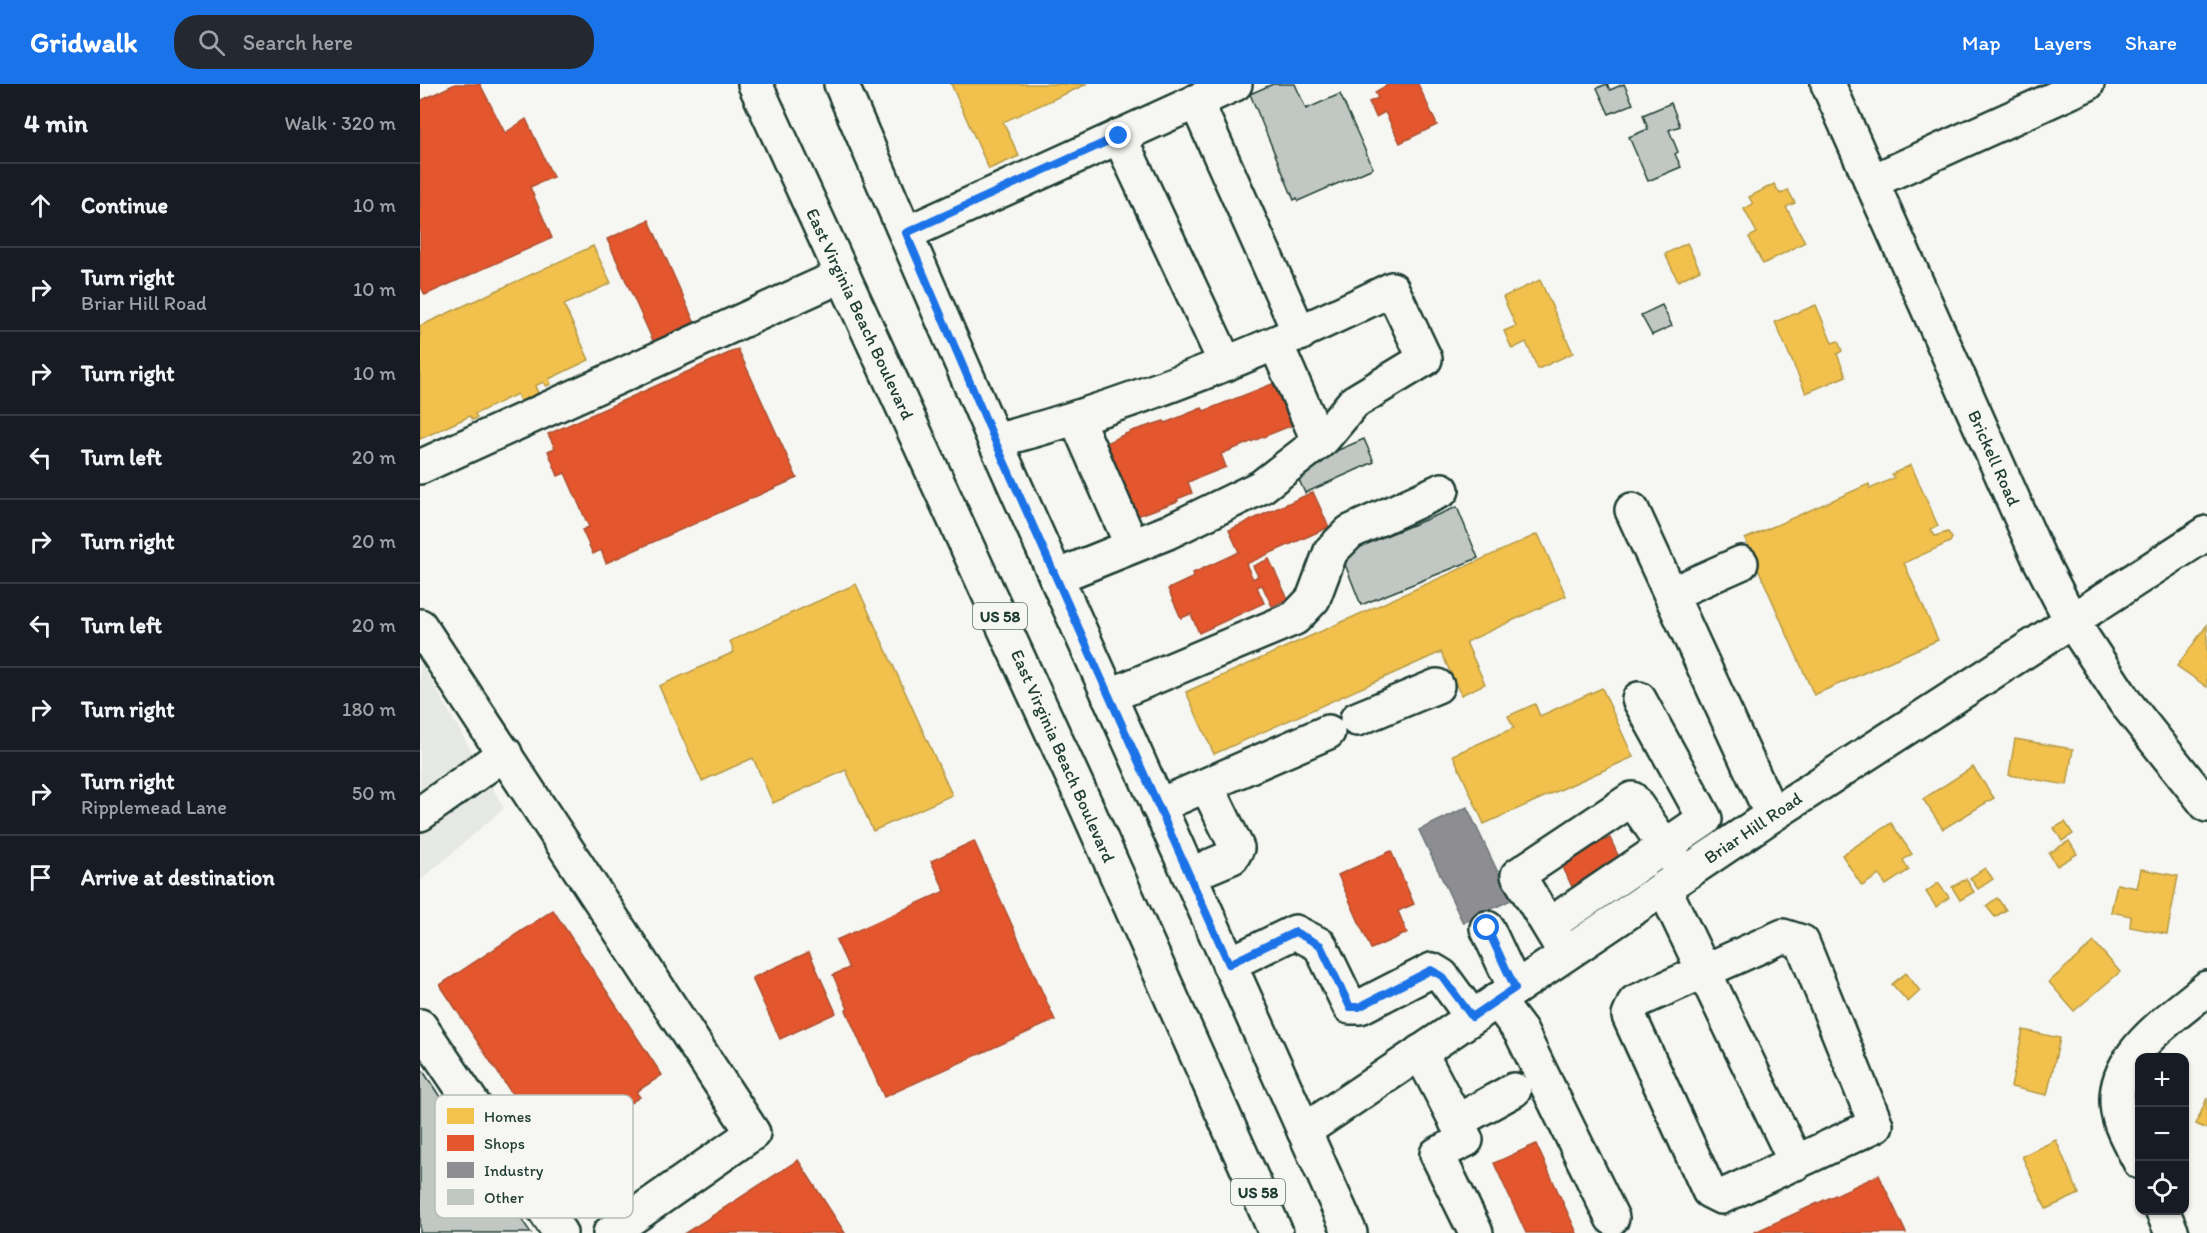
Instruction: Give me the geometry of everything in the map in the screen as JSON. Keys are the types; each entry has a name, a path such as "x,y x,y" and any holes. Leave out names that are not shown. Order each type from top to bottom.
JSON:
{"main road":[{"path":"738,84 783,147"},
{"name":"East Virginia Beach Boulevard","path":"755,84 1083,797 1276,1233"},
{"path":"842,84 995,441 1350,1233"},
{"path":"906,233 1235,84"},
{"name":"Brickell Road","path":"1827,84 2039,558 2071,620 2125,702 2207,805"},
{"path":"1870,182 2087,84"},
{"path":"1196,101 1288,339 1319,442"},
{"path":"1119,136 1226,364"},
{"path":"420,467 843,275"},
{"path":"995,441 1158,391 1288,339 1392,289 1425,359 1354,402 1319,442 1261,487 1132,546 1056,577"},
{"path":"1076,418 1132,546"},
{"path":"1109,696 1295,618 1313,599 1331,550 1350,532 1442,490"},
{"path":"1632,510 1772,815"},
{"name":"Briar Hill Road","path":"1304,1131 1772,815 2207,533"},
{"path":"1671,594 1741,563"},
{"path":"420,626 753,1133 633,1217"},
{"path":"1158,806 1437,686"},
{"path":"1549,926 1705,819 1639,699"},
{"path":"420,814 505,753"},
{"path":"1189,875 1232,857 1237,848 1207,786"},
{"path":"1565,954 1518,875 1632,799 1666,846 1674,881 1703,969 1796,1162"},
{"path":"1487,928 1495,1002"},
{"path":"1229,964 1295,932 1320,945 1350,1007 1359,1007 1431,970 1495,1002 1521,1032 1612,1218"},
{"path":"1783,936 1802,942 1876,1125 1796,1162 1721,1197 1709,1191 1629,1016 1635,1002 1703,969 1783,936"},
{"path":"2139,1161 2120,1119 2117,1095 2121,1077 2131,1056 2144,1042 2207,988"},
{"path":"420,1026 467,1095"},
{"path":"1420,1052 1466,1140 1437,1154 1476,1233"},
{"path":"1456,1122 1514,1090"},
{"path":"2164,1215 2172,1233"},
{"path":"550,1218 560,1233"},
{"path":"610,1233 631,1218"}],"shaded area":[{"path":"420,661 504,808 420,881"}],"building: Homes":[{"path":"951,84 1087,84 1003,122 1019,156 989,169"},
{"path":"1774,184 1780,194 1788,190 1795,203 1786,207 1805,242 1763,264 1749,237 1757,233 1744,209 1753,204 1749,197"},
{"path":"1687,243 1700,270 1678,281 1665,254"},
{"path":"593,246 611,283 564,305 589,360 549,379 551,384 546,386 543,382 535,386 539,395 521,403 517,394 475,414 477,418 472,420 470,416 420,439 420,326"},
{"path":"1540,280 1573,353 1538,369 1526,342 1512,349 1504,331 1516,326 1503,297"},
{"path":"1816,305 1832,343 1838,341 1842,351 1837,354 1846,376 1806,393 1775,322"},
{"path":"1911,465 1938,526 1931,529 1935,536 1948,532 1952,538 1950,542 1904,563 1938,640 1814,695 1745,539 1869,484 1870,489 1894,478 1892,474"},
{"path":"1538,534 1566,596 1466,642 1485,684 1461,695 1441,652 1214,754 1186,692"},
{"path":"856,584 952,795 873,831 846,770 773,803 753,758 702,781 659,686 734,652 730,641"},
{"path":"2207,625 2207,687 2177,666"},
{"path":"1602,688 1633,757 1484,824 1453,755 1514,728 1508,716 1535,704 1540,716"},
{"path":"2015,739 2073,749 2067,785 2009,775"},
{"path":"1973,767 1994,798 1943,829 1923,799"},
{"path":"2065,822 2073,834 2062,841 2054,828"},
{"path":"1891,823 1912,854 1903,860 1909,870 1886,885 1879,875 1862,886 1842,855"},
{"path":"2069,841 2077,854 2057,866 2049,853"},
{"path":"1985,868 1993,879 1978,889 1970,878"},
{"path":"2141,869 2178,876 2167,934 2130,927 2131,916 2111,912 2117,884 2137,888"},
{"path":"1966,879 1974,892 1960,900 1952,887"},
{"path":"1938,883 1949,897 1936,907 1926,892"},
{"path":"1997,898 2006,910 1995,917 1986,906"},
{"path":"2094,942 2120,972 2074,1011 2049,982"},
{"path":"1906,973 1920,991 1908,1002 1892,984"},
{"path":"2023,1030 2060,1038 2047,1095 2011,1087"},
{"path":"2207,1098 2207,1129 2196,1124"},
{"path":"2056,1140 2079,1194 2046,1209 2022,1156"}],"building: Shops":[{"path":"455,84 480,84 505,133 526,119 553,177 530,187 552,238 425,295 420,285 420,101"},
{"path":"1389,84 1418,84 1437,125 1400,143 1385,112 1376,117 1369,102 1378,98 1375,92"},
{"path":"649,220 696,326 655,345 607,239"},
{"path":"738,349 797,478 606,563 601,550 593,554 582,530 589,527 565,473 558,476 548,451 555,448 548,434"},
{"path":"1282,380 1300,422 1221,454 1226,467 1188,482 1192,493 1177,499 1178,501 1137,516 1130,500 1123,502 1110,470 1116,468 1106,443 1132,431 1164,421 1165,423 1202,408 1204,411"},
{"path":"1313,492 1329,527 1246,564 1253,579 1258,576 1253,566 1269,559 1288,599 1272,606 1262,585 1257,587 1264,603 1199,633 1191,614 1181,618 1168,589 1194,577 1193,573 1239,552 1229,530"},
{"path":"1610,838 1624,868 1574,891 1560,861"},
{"path":"974,841 1055,1020 884,1097 833,975 849,968 836,940 945,891 931,861"},
{"path":"1391,851 1414,904 1398,911 1407,933 1371,949 1338,875"},
{"path":"553,910 662,1075 636,1092 640,1097 633,1101 633,1095 513,1095 440,985"},
{"path":"809,952 836,1013 780,1039 752,978"},
{"path":"1536,1144 1577,1233 1526,1233 1494,1163"},
{"path":"798,1160 845,1233 685,1233 706,1220"},
{"path":"1879,1175 1906,1233 1755,1233 1755,1232"}],"building: Industry":[{"path":"1467,807 1511,900 1463,923 1419,830"}],"building: Other":[{"path":"1273,84 1295,84 1306,109 1340,94 1373,168 1298,201 1297,198 1294,200 1250,94"},
{"path":"1607,84 1610,90 1624,84 1633,104 1609,114 1597,88"},
{"path":"1671,103 1680,126 1669,130 1681,167 1648,181 1629,137 1648,129 1643,115"},
{"path":"1662,305 1672,326 1652,335 1641,315"},
{"path":"1364,439 1374,462 1305,493 1294,469"},
{"path":"1457,507 1478,558 1361,605 1341,554"},
{"path":"423,1071 439,1095 435,1095 435,1218 521,1218 531,1233 420,1233 420,1073"}],"route":[{"path":"1119,136 906,233 995,441 1229,964 1295,932 1320,945 1350,1007 1359,1007 1431,970 1442,976 1472,1017 1515,988 1487,928"}]}
